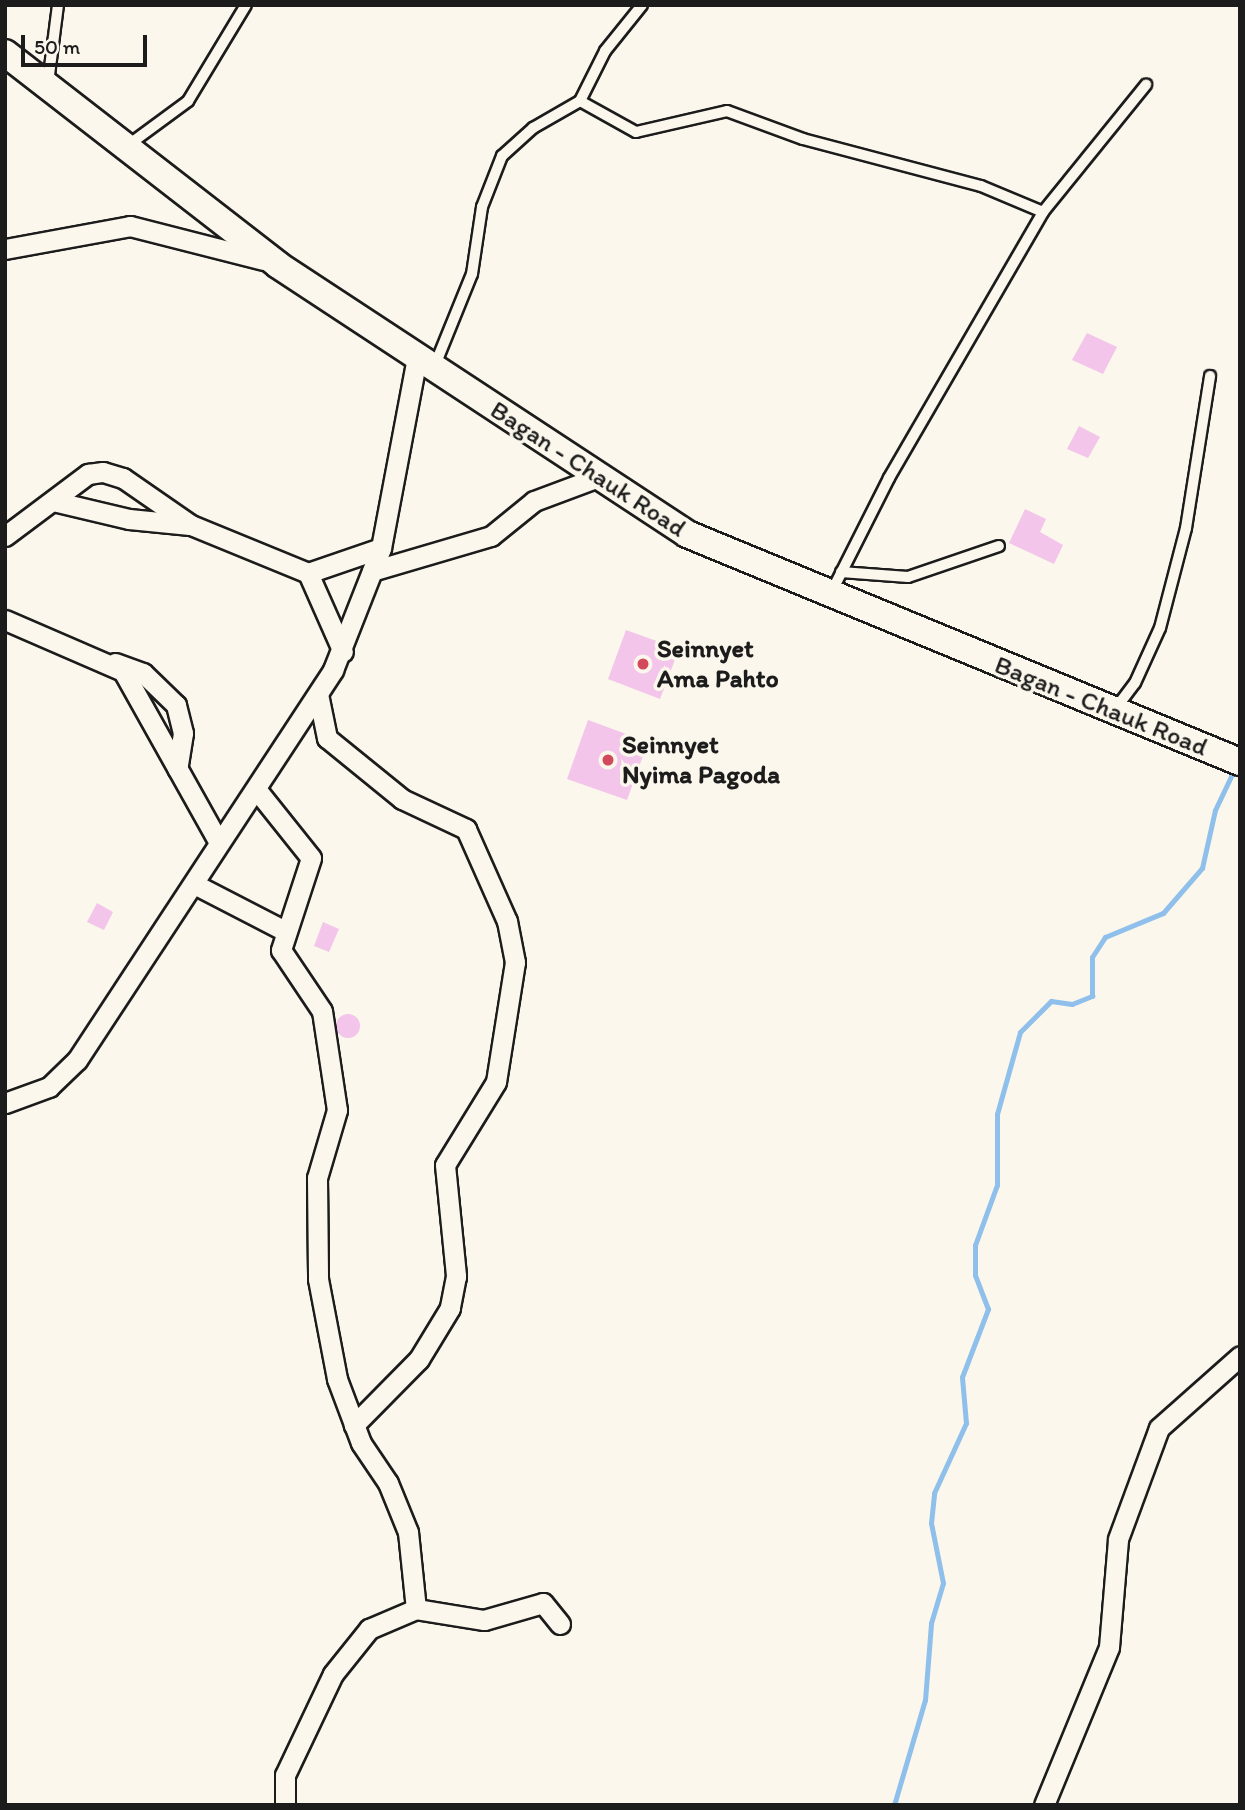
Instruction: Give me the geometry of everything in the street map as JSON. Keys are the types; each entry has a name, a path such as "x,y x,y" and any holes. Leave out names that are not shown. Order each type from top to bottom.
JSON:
{"main road":[{"name":"Bagan - Chauk Road","path":"5,53 124,149 278,265 596,478 687,534 829,597 1240,762"}],"street":[{"path":"5,249 130,226 278,265"},
{"path":"5,1103 49,1087 77,1060 343,652 381,548 425,364"},
{"path":"5,536 88,474 103,472 123,478 191,525 308,573 381,548"},
{"path":"372,571 491,536 534,501 596,478"},
{"path":"52,500 129,519 191,525"},
{"path":"308,573 343,652"},
{"path":"5,620 143,673 177,705 183,733 177,768"},
{"path":"101,659 123,671 218,841"},
{"path":"318,694 327,738 402,799 466,829 507,921 515,962 496,1082 445,1165 456,1276 450,1308 419,1359 354,1425"},
{"path":"256,789 311,858 285,931 284,962 322,1011 337,1110 317,1178 317,1268 337,1379 354,1425 398,1500 408,1532 415,1609"},
{"path":"194,884 285,931"},
{"path":"1044,1805 1109,1647 1118,1539 1159,1427 1240,1356"},
{"path":"285,1805 285,1775 332,1674 369,1629 415,1609 484,1620 543,1603 560,1624"}],"lane":[{"path":"48,87 58,5"},
{"path":"124,149 188,101 246,5"},
{"path":"425,364 472,274 482,207 502,156 533,128 580,102 605,51 642,5"},
{"path":"829,597 1043,212 1146,85"},
{"path":"580,102 636,132 727,111 803,139 981,186 1043,212"},
{"path":"1114,712 1135,683 1160,628 1186,528 1210,376"},
{"path":"841,572 908,577 999,546"}],"building":[{"path":"1087,333 1117,347 1103,374 1072,360"},
{"path":"1079,426 1100,437 1088,458 1067,449"},
{"path":"1025,509 1046,519 1040,532 1063,545 1054,564 1009,543"},
{"name":"Seinnyet Ama Pahto","path":"626,630 679,649 660,699 608,679"},
{"name":"Seinnyet Nyima Pagoda","path":"588,720 648,742 627,800 567,779"},
{"path":"97,903 113,912 104,930 87,922"},
{"path":"323,922 339,929 329,952 314,946"},
{"path":"348,1014 356,1018 360,1026 356,1034 348,1038 340,1034 336,1026 340,1018"}],"waterway":[{"path":"1240,285 1240,307"},
{"path":"894,1805 925,1700 931,1623 943,1583 931,1523 934,1493 966,1423 962,1377 988,1309 975,1275 975,1245 997,1185 997,1114 1020,1032 1051,1001 1072,1004 1092,996 1092,957 1105,937 1163,913 1202,868 1215,810 1234,770"}],"place":[{"name":"Seinnyet Ama Pahto","path":"643,664"},
{"name":"Seinnyet Nyima Pagoda","path":"608,760"}]}
